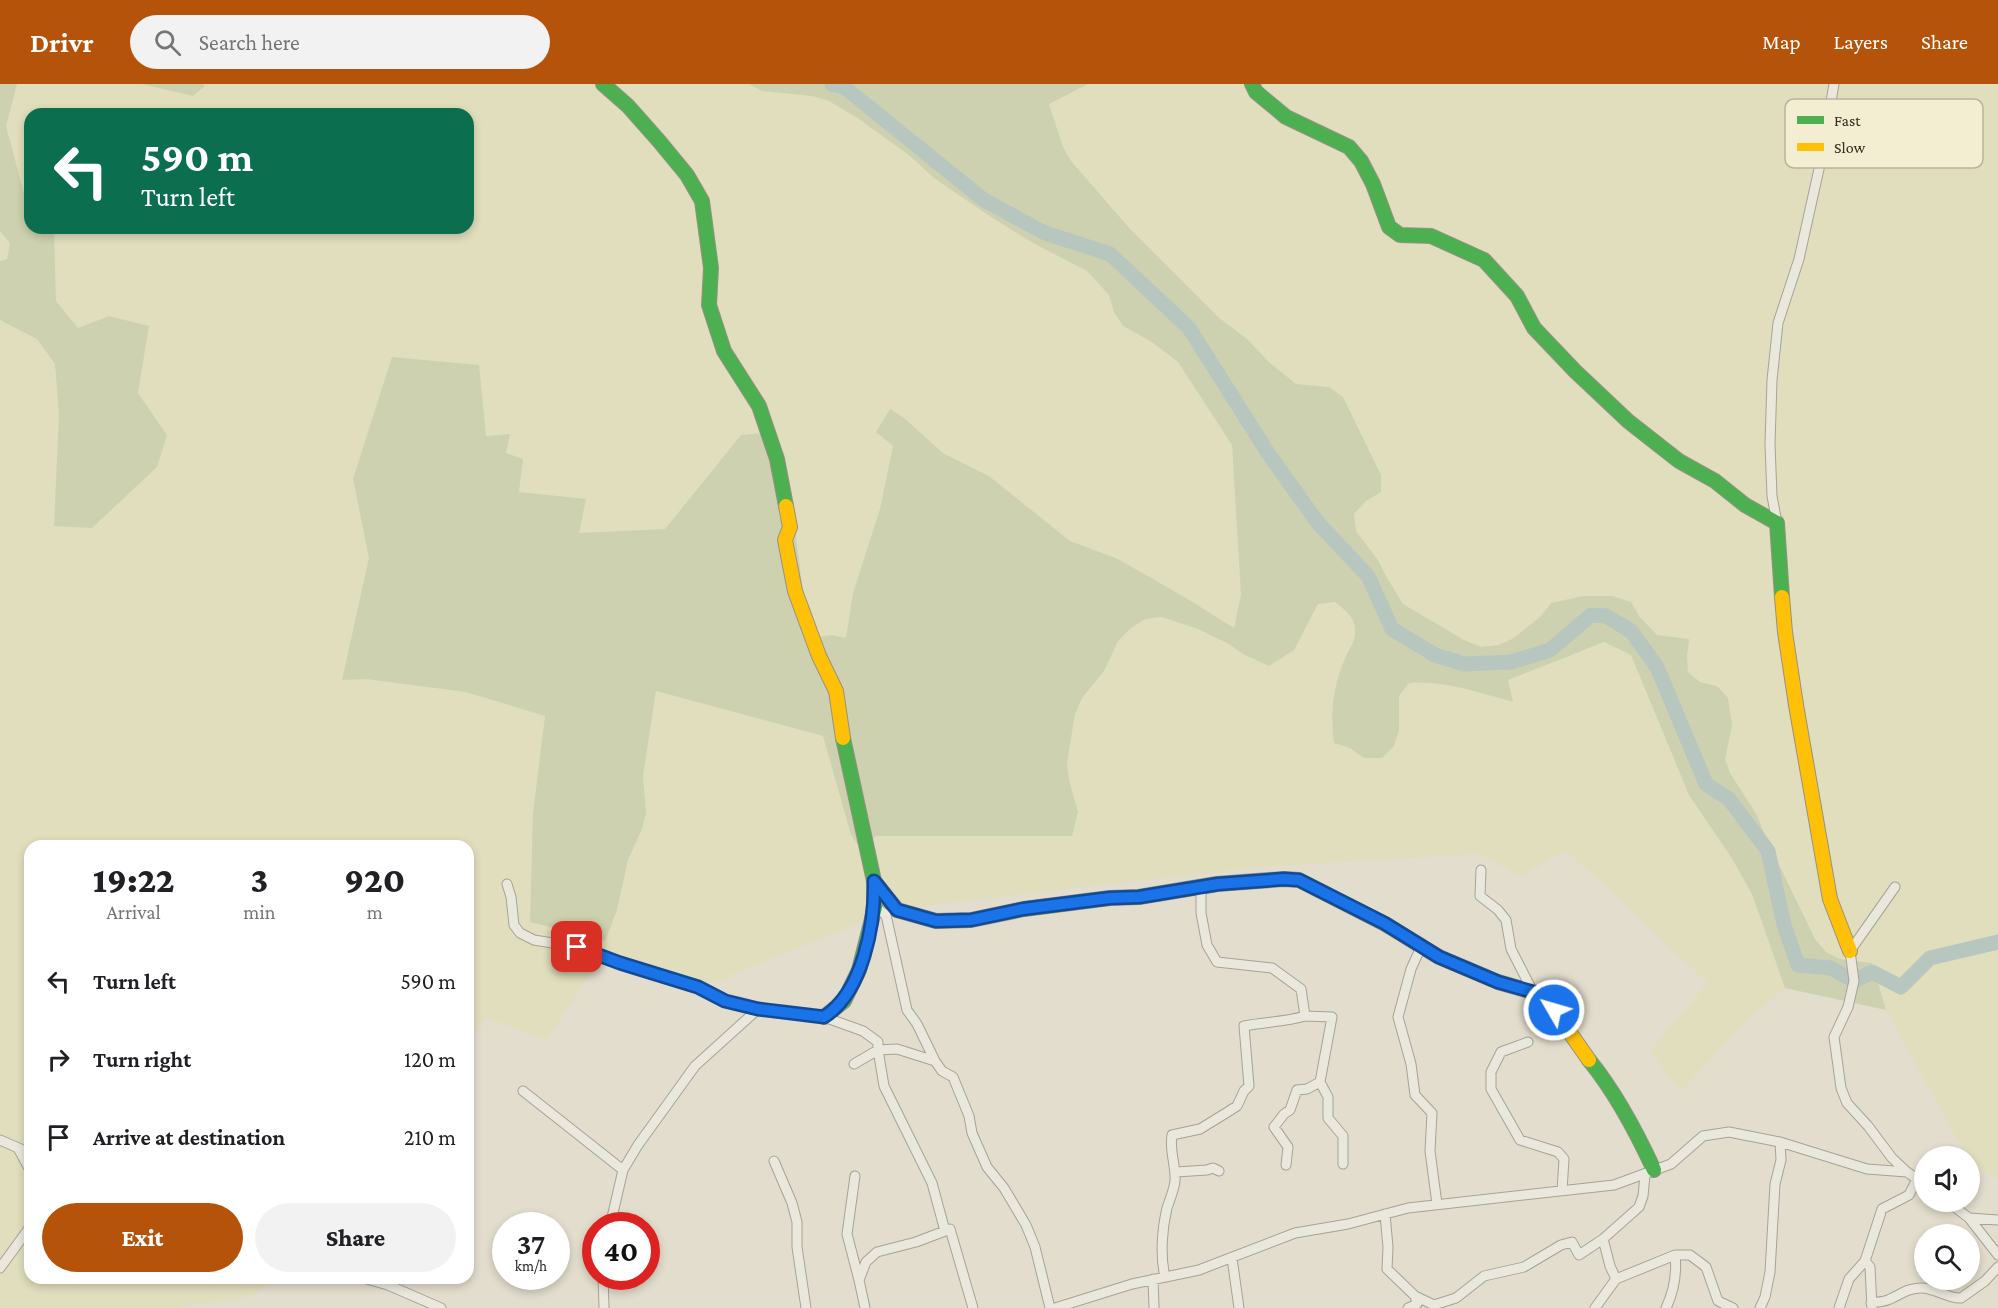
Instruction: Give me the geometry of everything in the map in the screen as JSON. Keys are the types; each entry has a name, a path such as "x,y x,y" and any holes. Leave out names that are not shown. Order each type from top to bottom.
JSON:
{"street":[{"path":"603,84 628,106 659,141 687,175 702,201 711,268 709,305 724,351 759,406 777,459 790,527 785,540 795,591 819,657 836,691 846,755 874,881 875,907 859,970 844,1001 824,1017"},
{"path":"1252,84 1256,92 1286,117 1349,147 1361,161 1373,184 1389,226 1400,235 1431,236 1484,260 1517,296 1534,328 1575,372 1628,421 1679,461 1715,481 1745,505 1777,523"},
{"path":"1831,99 1834,84"},
{"path":"1819,168 1799,259 1778,323 1772,380 1770,444 1772,496 1777,523 1785,632 1796,705 1830,899 1850,951 1854,981 1848,1008 1834,1037 1840,1088 1847,1103 1892,1158 1914,1177"},
{"path":"1385,1214 1387,1269 1415,1296 1434,1305 1456,1298 1484,1276 1524,1267 1562,1245 1572,1242 1579,1255 1603,1239 1639,1207 1643,1196 1649,1173 1640,1139 1607,1082 1580,1049 1554,1010 1533,992 1511,949 1506,920 1498,910 1480,896 1481,870"},
{"path":"874,881 897,910 936,921 971,920 1032,908 1110,898 1139,897 1218,884 1299,880 1384,923 1439,957 1498,982 1533,992"},
{"path":"507,884 514,925 520,933 534,940 577,947 698,987 725,1001 758,1009 824,1017 863,1031 878,1042 884,1086 932,1183 945,1231"},
{"path":"1850,951 1895,887"},
{"path":"1201,888 1201,913 1208,945 1217,962 1272,968 1301,988 1305,1016"},
{"path":"875,907 885,915 907,1010 918,1024 942,1071 953,1077 969,1116 972,1133 987,1167 1004,1188 1026,1225 1035,1247 1050,1308"},
{"path":"1421,947 1411,969 1398,1017 1411,1064 1415,1095 1432,1113 1430,1151 1437,1204"},
{"path":"613,1212 622,1170 695,1065 758,1009"},
{"path":"1165,1277 1161,1262 1167,1209 1175,1184 1176,1172 1170,1143 1172,1135 1200,1129 1237,1106 1249,1086 1244,1026 1289,1021 1305,1016 1332,1017 1325,1051 1325,1066 1320,1082 1307,1089 1297,1090 1290,1110 1274,1127 1288,1147 1286,1165"},
{"path":"1528,1042 1501,1052 1491,1072 1491,1089 1520,1140 1558,1152 1564,1159 1562,1191"},
{"path":"854,1064 878,1050 897,1049 935,1060"},
{"path":"1320,1082 1328,1097 1328,1118 1343,1136 1343,1164"},
{"path":"523,1091 622,1170"},
{"path":"1055,1308 1082,1298 1153,1279 1198,1270 1295,1233 1348,1224 1408,1208 1614,1185 1671,1164 1703,1136 1729,1132 1780,1142 1866,1169 1907,1172"},
{"path":"0,1140 24,1150"},
{"path":"1760,1308 1765,1297 1770,1272 1775,1184 1781,1160 1780,1142"},
{"path":"18,1148 24,1159"},
{"path":"774,1161 792,1203 797,1222 797,1247 806,1308"},
{"path":"1176,1172 1213,1168 1219,1171"},
{"path":"855,1176 847,1234 865,1308"},
{"path":"1839,1308 1849,1280 1865,1261 1882,1209 1909,1195 1914,1190"},
{"path":"1961,1212 1969,1218 1998,1256"},
{"path":"1969,1218 1998,1220"},
{"path":"859,1280 866,1262 877,1252 916,1242 950,1229 973,1308"},
{"path":"0,1268 24,1235"},
{"path":"1603,1239 1610,1266 1617,1279"},
{"path":"1594,1308 1617,1279 1675,1255 1690,1254 1706,1267 1718,1301 1733,1308"},
{"path":"1666,1308 1671,1297 1677,1269 1675,1255"},
{"path":"1232,1258 1239,1308"},
{"path":"1865,1261 1870,1267 1872,1305 1890,1299 1901,1292 1921,1288 1935,1290 1956,1299 1961,1298 1985,1281 1998,1267"},
{"path":"1153,1279 1154,1308"},
{"path":"384,1284 441,1308"},
{"path":"603,1290 604,1308"},
{"path":"1584,1308 1606,1293"},
{"path":"1408,1308 1417,1304 1415,1296"},
{"path":"1082,1298 1086,1308"}],"shaded area":[{"path":"17,84 142,84 193,96 204,86 202,84 749,84 762,91 812,96 829,101 856,117 910,156 934,178 988,215 1087,271 1109,295 1114,312 1123,326 1152,342 1178,362 1232,445 1241,595 1234,629 1118,559 1070,541 989,476 943,453 928,442 876,432 894,445 880,509 853,593 846,638 832,635 818,637 804,599 789,483 741,435 665,529 579,533 585,499 519,493 523,459 353,479 369,558 342,679 366,679 466,692 545,716 533,813 623,876 646,813 643,776 656,691 823,736 851,835 861,848 876,836 1078,812 1067,763 1075,714 1082,698 1104,671 1118,641 1145,619 1162,617 1198,629 1229,644 1243,654 1294,650 1318,604 1335,601 1348,612 1356,629 1352,645 1338,675 1332,727 1334,743 1350,748 1364,758 1399,730 1399,696 1409,683 1429,681 1447,684 1512,702 1508,680 1603,642 1631,654 1689,795 1731,857 1752,894 1785,988 1746,1022 1681,1091 1650,1051 1708,983 1566,850 1521,876 1479,854 1258,867 922,906 862,922 714,982 597,964 546,1040 486,1017 474,1035 474,840 24,840 24,1284 271,1284 250,1296 177,1308 0,1308 0,320 37,339 55,364 59,414 55,471 167,435 138,393 149,326 109,316 78,328 56,301 54,234 474,234 474,108 24,108 24,193 6,126"},
{"path":"1088,84 1998,84 1998,1179 1980,1169 1980,1146 1961,1146 1886,1010 1872,963 1840,959 1826,952 1807,925 1795,894 1757,815 1730,773 1725,759 1727,742 1717,686 1700,682 1688,672 1689,640 1657,635 1639,616 1631,602 1551,603 1541,616 1514,638 1499,645 1481,647 1464,640 1403,604 1378,560 1356,531 1354,514 1366,501 1381,492 1329,387 1295,384 1247,339 1218,317 1131,230 1071,161 1063,147 1049,104"},
{"path":"0,231 10,243 7,259 0,261"}],"green space":[{"path":"0,84 17,84 6,126 24,193 24,234 54,234 56,301 78,328 109,316 149,326 138,393 167,435 157,467 92,528 54,526 59,414 55,364 37,339 0,320 0,261 7,259 10,243 0,231"},
{"path":"142,84 202,84 205,86 193,96"},
{"path":"749,84 1088,84 1049,104 1063,147 1071,161 1131,230 1218,317 1247,339 1270,363 1296,384 1329,387 1343,397 1381,475 1381,492 1366,501 1354,514 1356,531 1378,560 1403,604 1464,640 1481,647 1499,645 1514,638 1541,616 1551,603 1583,596 1612,596 1631,602 1639,616 1657,635 1689,639 1688,672 1700,682 1717,686 1728,698 1732,725 1725,759 1730,773 1757,815 1815,939 1826,952 1840,959 1872,963 1886,1010 1785,988 1752,894 1731,857 1689,795 1631,655 1604,642 1508,680 1513,702 1449,685 1409,683 1399,696 1399,730 1394,746 1382,758 1364,758 1350,748 1334,743 1332,722 1335,690 1355,631 1354,622 1335,602 1318,604 1294,650 1269,666 1198,629 1162,617 1145,619 1130,629 1118,641 1104,671 1082,698 1075,714 1067,763 1078,812 1072,836 876,836 861,849 851,835 823,736 656,691 643,776 646,813 642,829 628,860 617,910 605,941 530,922 533,813 545,716 466,692 366,679 342,680 369,558 353,479 392,357 479,365 486,436 510,434 506,453 523,459 519,492 586,499 579,533 665,529 741,435 774,432 789,483 804,599 818,637 832,635 846,638 853,593 880,509 893,446 876,432 890,409 904,418 943,453 989,476 1070,541 1118,559 1234,628 1241,595 1232,445 1178,362 1152,342 1123,326 1114,312 1109,295 1087,271 1031,242 988,215 934,178 910,156 856,117 829,101 812,96 762,91"}],"waterway":[{"path":"832,84 844,87 984,200 1045,233 1110,254 1189,328 1268,453 1318,523 1368,576 1392,629 1435,655 1464,664 1511,662 1550,650 1591,615 1606,616 1631,631 1657,667 1706,784 1729,799 1768,851 1784,925 1798,965 1831,968 1854,981 1872,972 1901,987 1930,958 1998,942"}],"traffic: fast":[{"path":"603,84 628,106 659,141 687,175 702,201 711,268 709,305 724,351 759,406 777,459 786,506"},
{"path":"1252,84 1256,92 1286,117 1349,147 1361,161 1373,184 1389,227 1400,235 1431,236 1484,260 1517,296 1534,328 1628,421 1679,461 1715,481 1745,505 1777,523 1782,597"},
{"path":"824,1017 844,1001 859,970 875,907 874,881 843,738"},
{"path":"874,881 897,910 936,921 971,920 1024,909 1110,898 1139,897 1217,884 1299,880 1387,925"},
{"path":"1589,1060 1625,1113 1654,1170"}],"traffic: slow":[{"path":"786,506 790,527 785,540 795,591 819,656 836,691 843,738"},
{"path":"1782,597 1796,705 1830,899 1850,951"},
{"path":"1387,925 1439,957 1498,982 1533,992 1554,1010 1589,1060"}],"route":[{"path":"577,947 698,987 725,1001 758,1009 824,1017 844,1001 859,970 875,907 874,881 897,910 936,921 971,920 1023,909 1110,898 1139,897 1218,884 1284,879 1299,880 1323,891 1384,923 1439,957 1498,982 1533,992 1554,1010"}]}
